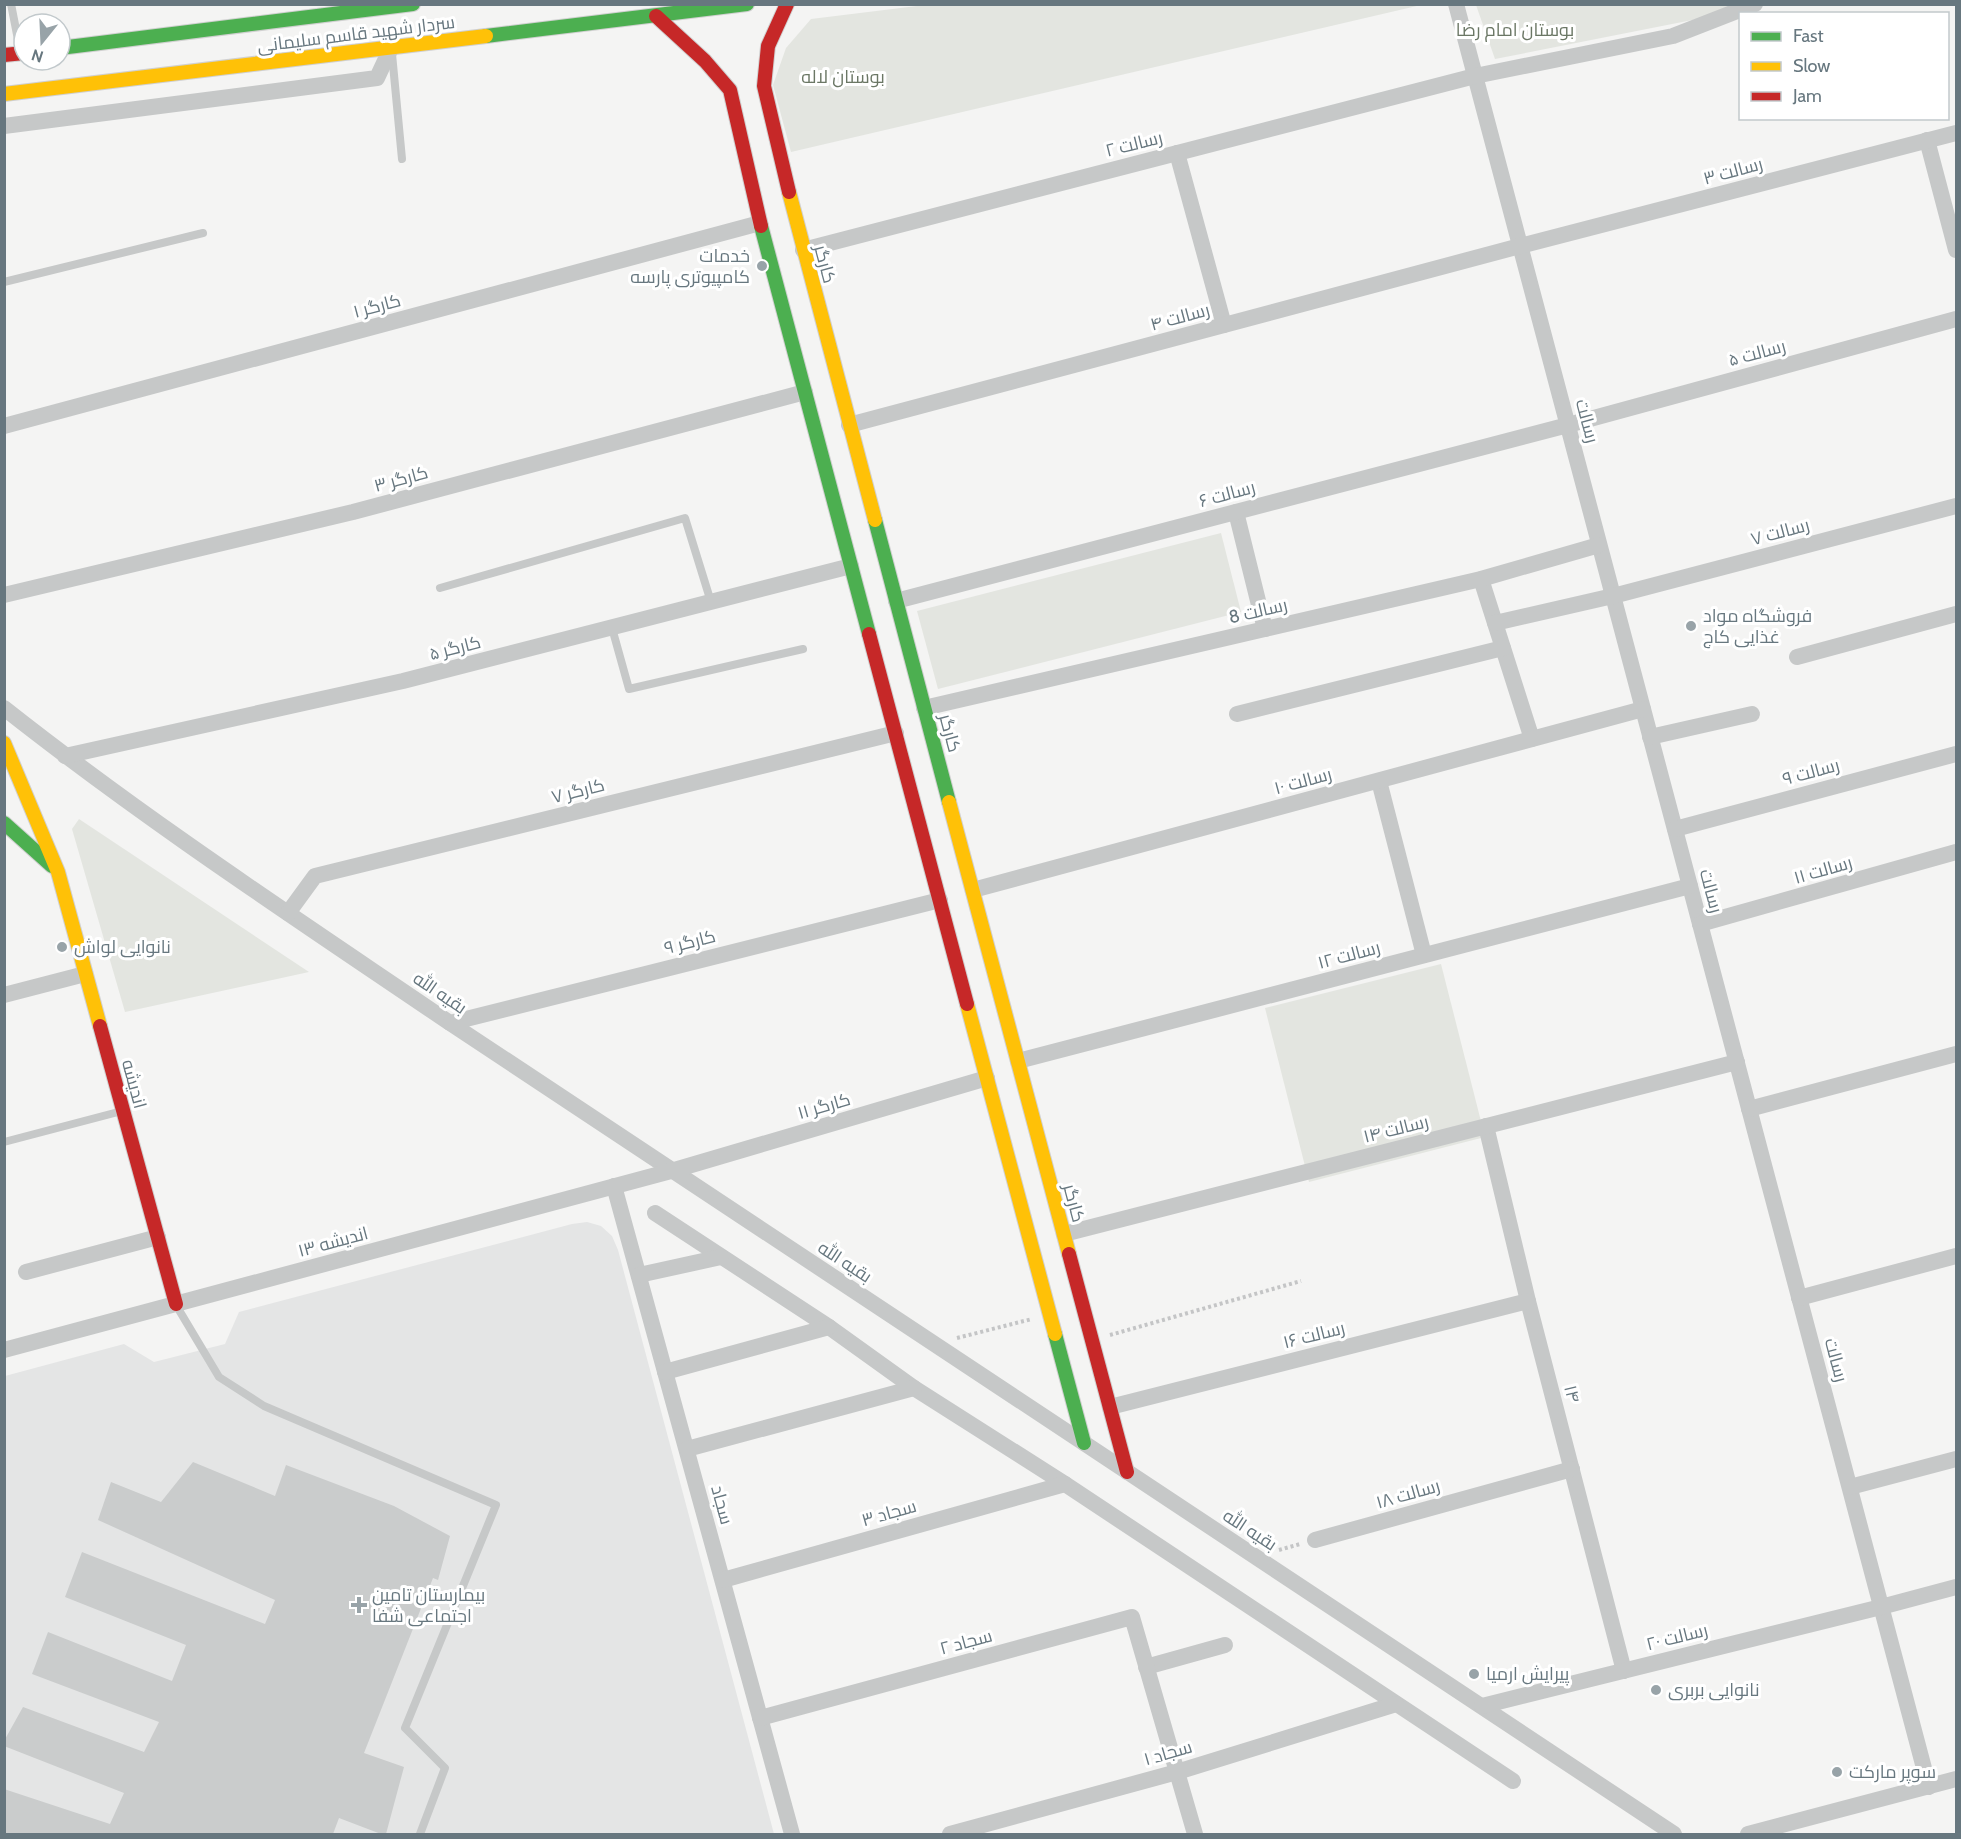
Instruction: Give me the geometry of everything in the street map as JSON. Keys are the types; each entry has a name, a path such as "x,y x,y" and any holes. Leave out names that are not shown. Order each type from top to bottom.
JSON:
{"street":[{"path":"72,47 413,4"},
{"name":"سردار شهید قاسم سلیمانی","path":"4,94 747,4"},
{"name":"کارگر","path":"787,4 755,82 803,250 849,425 851,566 1084,1443"},
{"name":"رسالت","path":"1456,4 1929,1786"},
{"name":"رسالت ۲","path":"803,250 1475,76 1673,36 1755,4"},
{"name":"کارگر","path":"656,16 705,61 730,90 760,223 805,392 896,601 1127,1472"},
{"path":"4,126 377,78 392,48"},
{"path":"730,90 736,83 755,82"},
{"name":"رسالت ۳","path":"1520,246 1956,133"},
{"path":"1927,140 1956,250"},
{"path":"1177,153 1224,325"},
{"name":"کارگر ۱","path":"4,426 760,223"},
{"name":"رسالت ۴","path":"849,425 1520,246"},
{"name":"رسالت ۵","path":"1568,425 1956,319"},
{"name":"کارگر ۳","path":"4,595 353,512 805,392"},
{"name":"رسالت ۶","path":"896,601 1568,425"},
{"name":"رسالت ۷","path":"1495,624 1613,596 1956,506"},
{"path":"1236,512 1265,629"},
{"name":"رسالت 8","path":"924,708 1481,579 1599,545"},
{"name":"کارگر ۵","path":"65,756 403,681 851,566"},
{"path":"1481,579 1532,739"},
{"path":"1797,657 1956,614"},
{"path":"1237,714 1503,648"},
{"name":"بقیه الله","path":"4,708 65,756 288,913 450,1023 1674,1834"},
{"name":"رسالت ۱۰","path":"973,890 1643,709"},
{"path":"1650,737 1752,714"},
{"name":"کارگر ۷","path":"288,913 315,876 896,733"},
{"name":"اندیشه","path":"4,743 58,872 176,1304"},
{"name":"رسالت ۹","path":"1675,829 1956,754"},
{"path":"1379,780 1424,955"},
{"path":"4,822 58,872"},
{"name":"رسالت ۱۱","path":"1700,924 1956,852"},
{"name":"رسالت ۱۲","path":"1018,1061 1690,886"},
{"name":"کارگر ۹","path":"450,1023 940,900"},
{"path":"4,995 86,974"},
{"path":"1749,1109 1956,1054"},
{"name":"رسالت ۱۴","path":"1064,1234 1737,1062"},
{"name":"کارگر ۱۱","path":"671,1171 987,1078"},
{"name":"۱۴","path":"1486,1126 1528,1301 1624,1671"},
{"name":"اندیشه ۱۳","path":"4,1350 671,1171"},
{"name":"سجاد","path":"614,1186 792,1834"},
{"path":"655,1214 829,1327 914,1388 1065,1484 1513,1781"},
{"path":"26,1272 158,1237"},
{"path":"1799,1298 1956,1256"},
{"path":"639,1275 721,1257"},
{"name":"رسالت ۱۶","path":"1110,1407 1528,1301"},
{"path":"665,1372 829,1327"},
{"path":"687,1449 914,1388"},
{"path":"1850,1487 1956,1459"},
{"name":"رسالت ۱۸","path":"1316,1540 1572,1469"},
{"name":"سجاد ۳","path":"723,1580 1065,1484"},
{"name":"رسالت ۲۰","path":"1482,1706 1956,1587"},
{"name":"سجاد ۲","path":"760,1718 1132,1617 1195,1834"},
{"path":"1146,1667 1225,1645"},
{"name":"سجاد ۱","path":"950,1834 1177,1772 1396,1704"},
{"path":"1748,1834 1956,1779"}],"lane":[{"path":"392,48 402,159"},
{"path":"4,282 203,233"},
{"path":"440,588 685,518 711,602"},
{"path":"612,628 629,689 803,650"},
{"path":"4,1142 123,1110"},
{"path":"176,1304 219,1377 264,1406 496,1505 405,1728 445,1768 420,1834"}],"path":[{"path":"1092,1340 1301,1281"},
{"path":"933,1344 1050,1315"},
{"path":"1256,1557 1316,1540"}],"shaded area":[{"name":"بیمارستان تامین اجتماعی شفا","path":"587,1222 601,1226 612,1236 618,1250 774,1834 5,1834 5,1376 124,1344 154,1362 225,1344 239,1312 572,1224"}],"green space":[{"name":"بوستان امام رضا","path":"1736,4 1738,11 1495,59 1476,5"},
{"name":"بوستان لاله","path":"925,5 1421,5 791,152 773,85 786,48 811,19"},
{"path":"1221,533 1241,612 938,689 917,611"},
{"path":"79,819 309,972 125,1012 72,829"},
{"path":"1441,964 1485,1137 1309,1182 1265,1008"}],"building":[{"path":"193,1462 275,1496 286,1465 394,1506 450,1536 438,1580 433,1578 364,1753 404,1767 386,1834 339,1818 333,1834 4,1834 4,1789 110,1824 124,1793 4,1746 4,1741 23,1707 144,1752 159,1722 32,1674 48,1632 172,1681 186,1645 65,1597 82,1552 265,1624 275,1600 98,1520 111,1482 161,1502"}],"traffic: fast":[{"path":"72,47 413,4"},
{"path":"486,36 747,4"},
{"path":"761,226 869,634"},
{"path":"875,520 949,802"},
{"path":"4,823 52,866"},
{"path":"1055,1334 1084,1443"}],"traffic: slow":[{"path":"4,94 486,36"},
{"path":"789,192 875,520"},
{"path":"4,743 58,872 100,1026"},
{"path":"949,802 1069,1254"},
{"path":"967,1004 1055,1334"}],"traffic: jam":[{"path":"787,4 768,46 764,86 789,192"},
{"path":"656,16 705,61 730,90 761,226"},
{"path":"4,55 12,54"},
{"path":"869,634 967,1004"},
{"path":"100,1026 176,1304"},
{"path":"1069,1254 1127,1472"}],"place":[{"name":"خدمات کامپیوتری پارسه","path":"762,266"},
{"name":"فروشگاه مواد غذایی کاج","path":"1691,626"},
{"name":"نانوایی لواش","path":"62,947"},
{"name":"بیمارستان تامین اجتماعی شفا","path":"359,1605"},
{"name":"پیرایش ارمیا","path":"1474,1674"},
{"name":"نانوایی بربری","path":"1656,1690"},
{"name":"سوپر مارکت","path":"1837,1772"}]}
